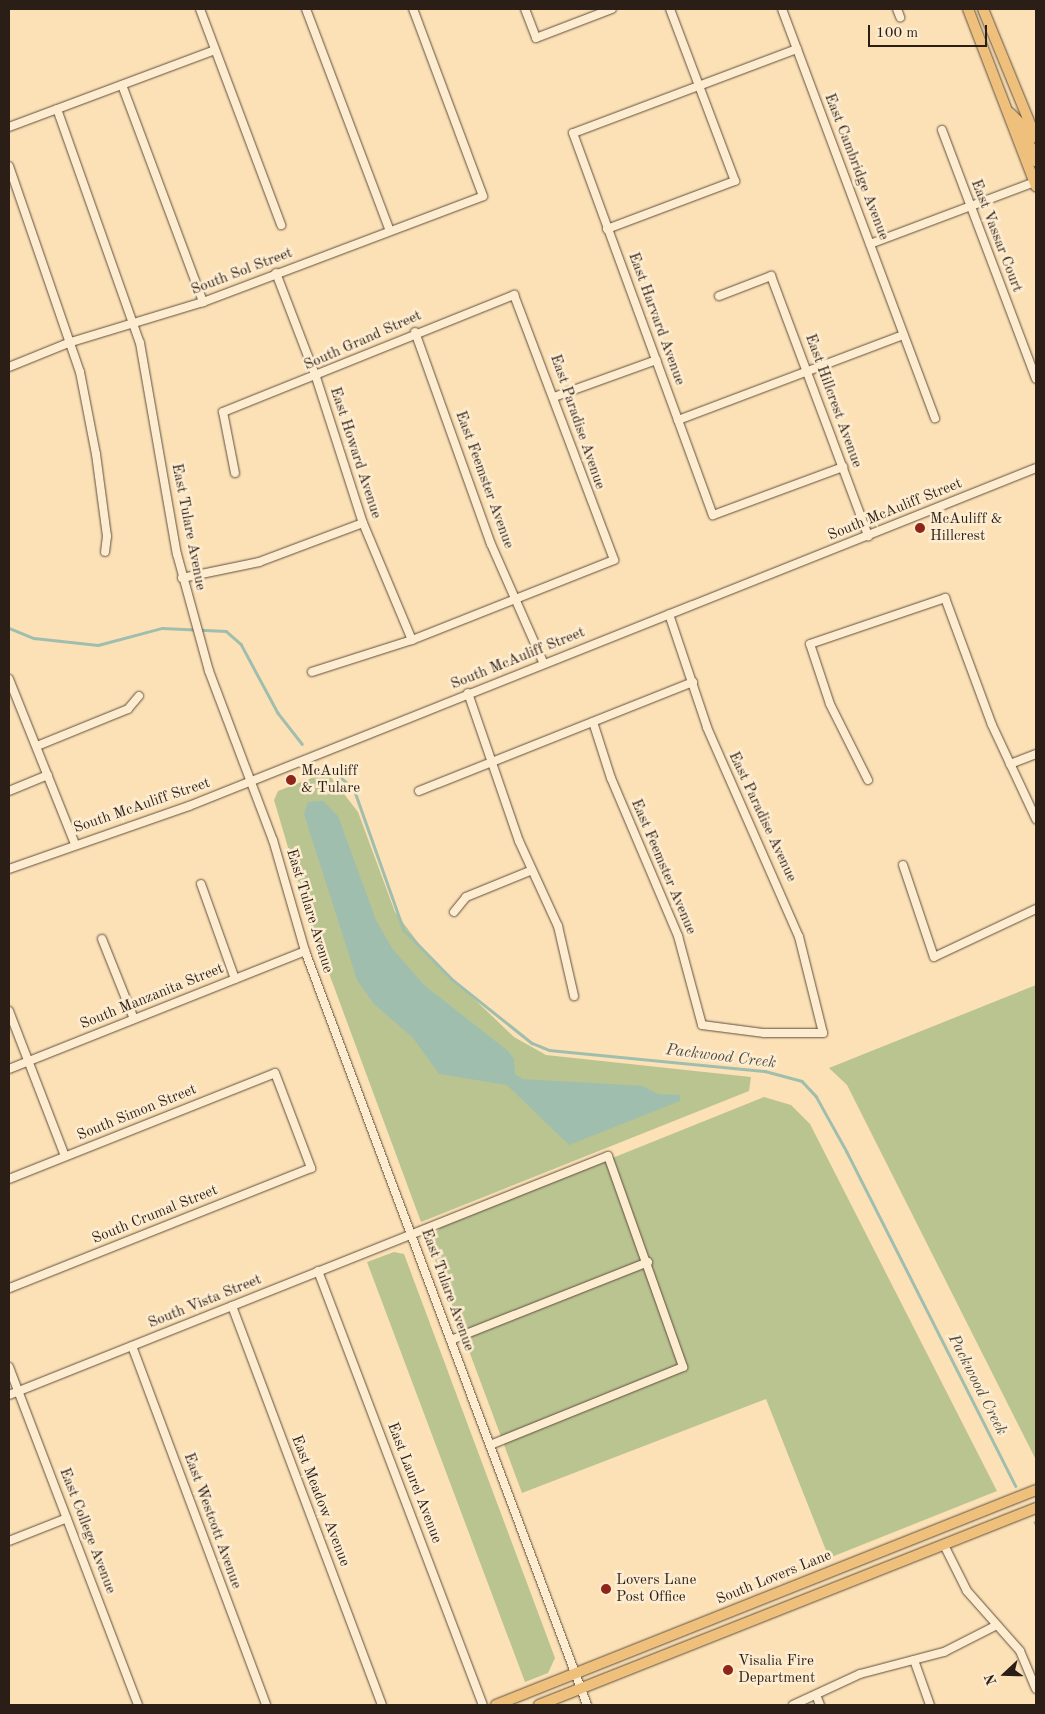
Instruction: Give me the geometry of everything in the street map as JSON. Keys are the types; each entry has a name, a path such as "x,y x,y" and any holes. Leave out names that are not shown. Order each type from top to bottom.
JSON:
{"main road":[{"path":"983,9 1036,138"},
{"path":"971,10 1007,111 1036,184"},
{"path":"1007,111 1022,125 1036,161"},
{"name":"South Lovers Lane","path":"496,1705 1036,1490"},
{"name":"South Lovers Lane","path":"539,1705 1036,1508"}],"street":[{"path":"200,9 281,225"},
{"path":"306,9 390,231"},
{"name":"South Sol Street","path":"9,368 71,342 203,302 483,196 413,9"},
{"path":"525,9 536,38 612,9"},
{"path":"607,229 735,181 670,9"},
{"name":"East Cambridge Avenue","path":"782,9 935,418"},
{"path":"897,9 900,17"},
{"path":"699,86 797,49"},
{"path":"9,127 215,50"},
{"path":"122,85 203,302"},
{"name":"East Harvard Avenue","path":"699,86 573,133 713,515 843,467"},
{"name":"East Tulare Avenue","path":"57,109 135,324 152,399 182,578 198,635 250,782 305,951 587,1705"},
{"name":"East Vassar Court","path":"942,130 1036,379"},
{"path":"9,166 71,342 96,454 107,536 104,552"},
{"path":"870,244 970,206 1036,184"},
{"name":"East Howard Avenue","path":"276,273 316,377 363,523 412,640"},
{"name":"East Hillcrest Avenue","path":"719,296 771,276 868,536"},
{"name":"South Grand Street","path":"235,473 223,412 316,377 415,332 514,295"},
{"name":"East Paradise Avenue","path":"514,295 614,560 515,596"},
{"name":"East Feemster Avenue","path":"415,332 474,499 544,664"},
{"path":"678,420 904,335"},
{"path":"554,397 656,360"},
{"name":"South McAuliff Street","path":"9,869 75,844 135,826 250,782 1036,468"},
{"path":"182,578 258,562 363,523"},
{"path":"312,672 412,640 515,596"},
{"path":"868,780 830,704 810,644 944,598 972,677 1036,819"},
{"name":"East Paradise Avenue","path":"669,614 731,787 790,912 823,1032 764,1033 702,1025"},
{"path":"9,679 75,844"},
{"path":"419,792 692,682"},
{"path":"468,694 495,762 532,870 558,926 574,996"},
{"path":"37,746 128,709 139,696"},
{"name":"East Feemster Avenue","path":"594,722 614,786 678,936 702,1025"},
{"path":"1010,764 1036,754"},
{"path":"9,791 48,775"},
{"path":"903,865 934,957 1036,909"},
{"path":"454,912 466,897 532,870"},
{"path":"201,884 235,979"},
{"path":"102,938 134,1019"},
{"name":"South Manzanita Street","path":"9,1069 305,951"},
{"path":"9,1011 65,1156"},
{"name":"South Simon Street","path":"9,1179 275,1073 311,1168"},
{"name":"South Vista Street","path":"9,1395 608,1156 648,1262"},
{"name":"South Crumal Street","path":"9,1288 311,1168"},
{"path":"451,1340 648,1262 683,1367 490,1445"},
{"name":"East Laurel Avenue","path":"318,1271 484,1705"},
{"name":"East Meadow Avenue","path":"232,1306 382,1705"},
{"name":"East Westcott Avenue","path":"132,1346 266,1705"},
{"name":"East College Avenue","path":"9,1367 20,1391 138,1705"},
{"path":"9,1542 67,1518"},
{"path":"944,1545 967,1591 1020,1651 1036,1689"},
{"path":"793,1705 860,1674 914,1660 970,1641 997,1625"},
{"path":"914,1660 930,1705"},
{"path":"816,1695 820,1705"}],"green space":[{"path":"327,772 358,812 395,912 426,953 514,1037 546,1055 751,1077 749,1091 421,1222 310,922 274,800 278,791"},
{"path":"1036,985 1036,1460 847,1085 829,1068"},
{"path":"764,1097 791,1105 810,1124 997,1491 829,1558 766,1399 522,1493 428,1241 441,1227"},
{"path":"394,1252 404,1254 555,1658 548,1673 525,1682 367,1262"}],"shaded area":[{"path":"323,801 338,816 376,920 392,948 424,985 508,1051 514,1059 515,1074 523,1079 643,1086 658,1094 680,1095 680,1101 569,1145 507,1085 439,1074 413,1038 374,1004 357,980 304,814 308,802"}],"waterway":[{"name":"Packwood Creek","path":"9,628 34,638 98,645 162,628 226,631 241,644 278,713 302,744"},
{"name":"Packwood Creek","path":"330,768 354,789 404,930 453,980 532,1043 549,1050 765,1071 802,1081 816,1096 847,1152 1016,1486"}],"place":[{"name":"McAuliff & Hillcrest","path":"920,528"},
{"name":"McAuliff & Tulare","path":"291,780"},
{"name":"Lovers Lane Post Office","path":"606,1589"},
{"name":"Visalia Fire Department","path":"728,1670"}]}
